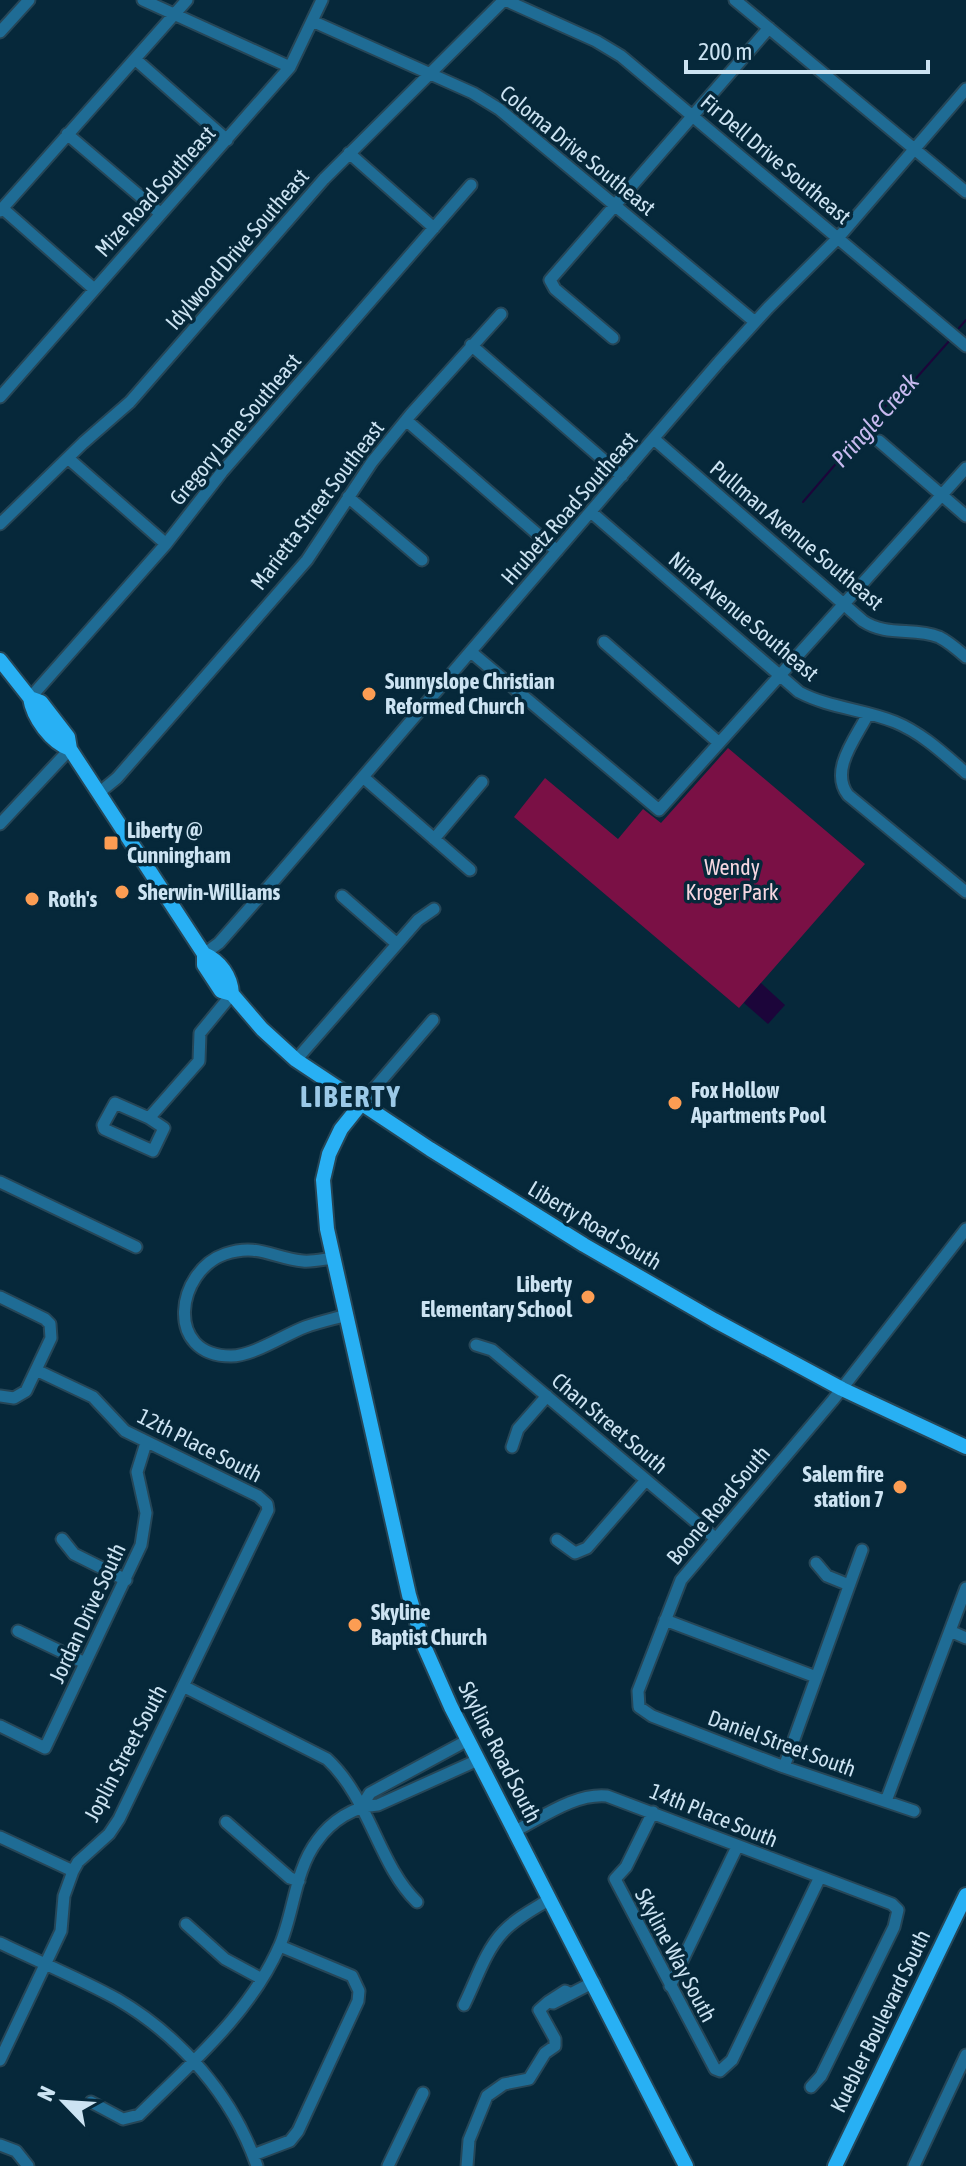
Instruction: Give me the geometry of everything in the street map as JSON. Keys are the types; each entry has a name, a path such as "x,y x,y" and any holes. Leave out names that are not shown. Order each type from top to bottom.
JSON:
{"main road":[{"name":"Liberty Road South","path":"0,660 30,698 41,702 68,737 70,749 204,954 215,959 232,983 232,994 262,1029 296,1060 584,1245 842,1389 966,1447"},
{"name":"Skyline Road South","path":"361,1104 334,1142 325,1169 323,1198 415,1617 432,1667 468,1740 686,2166"},
{"name":"Kuebler Boulevard South","path":"835,2166 966,1895"}],"street":[{"path":"0,32 29,0"},
{"path":"143,0 290,67"},
{"path":"94,289 1,210 187,0"},
{"name":"Mize Road Southeast","path":"0,397 290,67 322,0"},
{"name":"Idylwood Drive Southeast","path":"0,524 93,433 130,402 349,153 504,0"},
{"name":"Fir Dell Drive Southeast","path":"504,0 596,41 621,56 966,346"},
{"path":"735,0 966,192"},
{"name":"Coloma Drive Southeast","path":"312,21 429,72 499,109 755,322"},
{"path":"613,338 555,289 550,280 769,28"},
{"path":"135,59 227,140"},
{"name":"Hrubetz Road Southeast","path":"204,954 219,943 755,322 838,238 966,89"},
{"path":"67,134 161,214"},
{"path":"349,153 434,228"},
{"name":"Gregory Lane Southeast","path":"30,698 166,544 222,472 471,185"},
{"name":"Marietta Street Southeast","path":"100,792 117,778 307,560 348,497 406,420 501,314"},
{"path":"471,345 622,476"},
{"path":"406,420 557,551"},
{"name":"Pullman Avenue Southeast","path":"654,439 871,627 939,637 966,657"},
{"path":"879,441 966,516"},
{"path":"69,459 166,544"},
{"path":"471,652 659,810 966,468"},
{"path":"348,497 422,560"},
{"name":"Nina Avenue Southeast","path":"591,512 799,692 817,702 895,722 966,773"},
{"path":"604,642 718,742"},
{"path":"868,714 841,768 839,781 842,788 966,892"},
{"path":"0,824 4,812 70,749"},
{"path":"363,777 470,870"},
{"path":"434,839 482,782"},
{"path":"342,896 397,944"},
{"path":"296,1060 418,920 434,909"},
{"path":"149,1118 199,1061 200,1033 232,994"},
{"path":"361,1104 433,1020"},
{"path":"115,1103 149,1118 164,1128 153,1151 104,1129 103,1125 115,1103"},
{"path":"0,1182 136,1247"},
{"name":"Boone Road South","path":"639,1707 638,1691 681,1580 842,1389 964,1236"},
{"path":"334,1258 300,1261 264,1250 244,1249 222,1255 199,1274 189,1290 184,1319 186,1330 200,1348 233,1356 308,1326 347,1315"},
{"path":"0,1297 45,1319 50,1324 51,1338 20,1396 0,1396"},
{"name":"Chan Street South","path":"476,1345 492,1350 715,1538"},
{"name":"12th Place South","path":"36,1370 93,1397 125,1431 258,1496 267,1504"},
{"path":"512,1447 518,1429 547,1396"},
{"name":"Jordan Drive South","path":"0,1726 45,1748 141,1545 146,1525 137,1472 146,1443"},
{"path":"557,1540 575,1553 587,1548 646,1480"},
{"name":"Joplin Street South","path":"2,2052 61,1931 64,1896 73,1871 78,1862 114,1827 265,1519 267,1504"},
{"path":"62,1539 74,1554 126,1580"},
{"path":"784,1767 862,1550"},
{"path":"816,1563 827,1576 849,1585"},
{"path":"886,1801 966,1588"},
{"path":"665,1620 816,1677"},
{"path":"18,1631 85,1663"},
{"path":"950,1631 966,1638"},
{"path":"183,1686 327,1759 342,1774 362,1806 405,1891 417,1902"},
{"name":"Daniel Street South","path":"639,1707 652,1716 784,1767 914,1811"},
{"path":"91,2102 123,2119 139,2115 218,2038 262,1979 280,1946 299,1881 319,1837 331,1825 362,1806 370,1793 468,1740"},
{"path":"362,1806 378,1805 478,1760"},
{"name":"14th Place South","path":"515,1831 580,1798 594,1795 617,1799 892,1904 898,1910 898,1918 821,2076 811,2087"},
{"name":"Skyline Way South","path":"653,1812 626,1867 615,1879 710,2063 720,2071 732,2060 820,1877"},
{"path":"226,1822 290,1878 299,1881"},
{"path":"0,1837 73,1871"},
{"path":"670,1986 737,1847"},
{"path":"464,2005 502,1933 515,1920 550,1899"},
{"path":"186,1924 225,1959 262,1979"},
{"path":"0,1943 118,2000 195,2060 226,2102 255,2160 290,2141 298,2131 358,2001 357,1982 344,1970 280,1946"},
{"path":"467,2166 469,2140 487,2096 504,2084 529,2079 545,2053 555,2046 555,2039 539,2010 565,1991 569,1993 594,1982"},
{"path":"914,2166 966,2055"},
{"path":"388,2166 423,2093"},
{"path":"0,2145 16,2151 28,2166"}],"green space":[{"name":"Wendy Kroger Park","path":"728,748 865,864 739,1008 514,817 545,778 618,839 643,809 661,823"}],"shaded area":[{"path":"761,983 785,1005 768,1024 744,1003"}],"waterway":[{"name":"Pringle Creek","path":"959,328 966,320"},
{"name":"Pringle Creek","path":"803,502 894,396 911,384 950,340"}],"place":[{"name":"Sunnyslope Christian Reformed Church","path":"369,694"},
{"name":"Liberty @ Cunningham","path":"111,843"},
{"name":"Sherwin-Williams","path":"122,892"},
{"name":"Roth's","path":"32,899"},
{"name":"Fox Hollow Apartments Pool","path":"675,1103"},
{"name":"Liberty Elementary School","path":"588,1297"},
{"name":"Salem fire station 7","path":"900,1487"},
{"name":"Skyline Baptist Church","path":"355,1625"}],"district":[{"name":"LIBERTY","path":"351,1096"}]}
